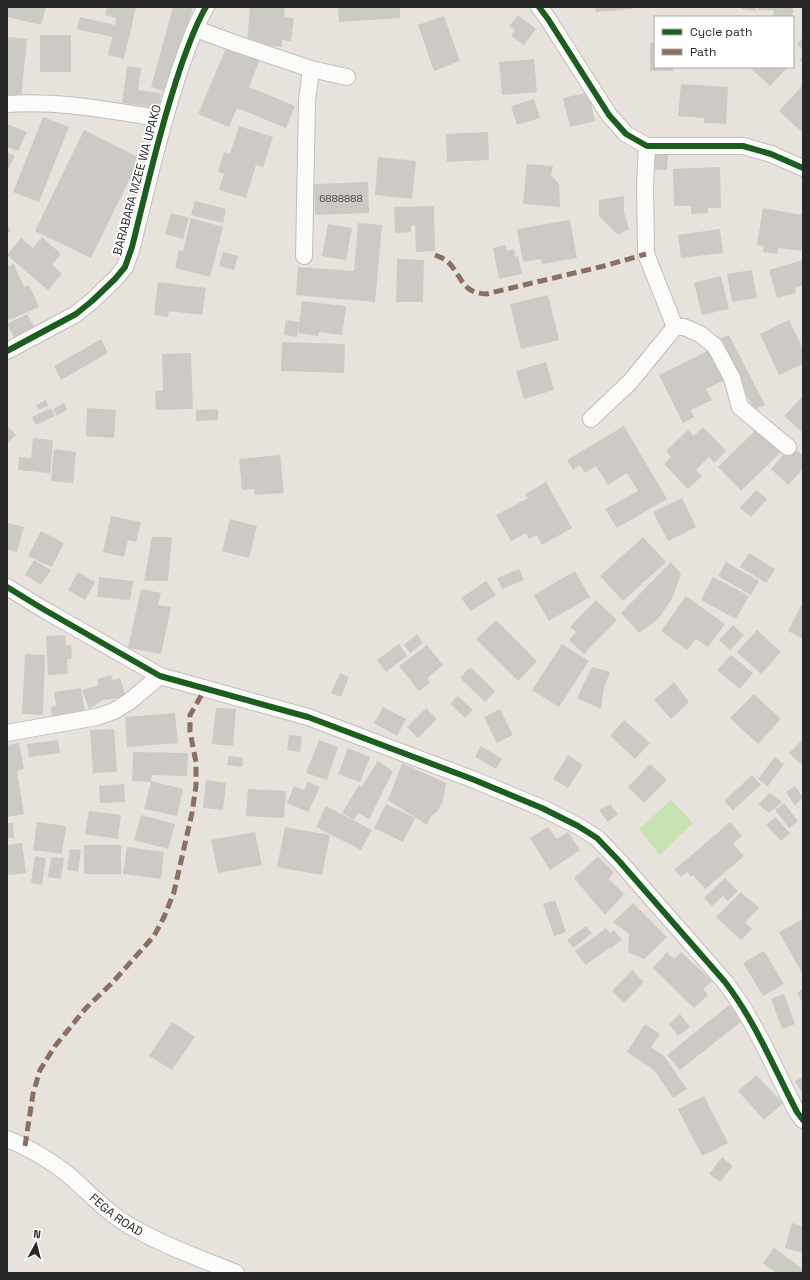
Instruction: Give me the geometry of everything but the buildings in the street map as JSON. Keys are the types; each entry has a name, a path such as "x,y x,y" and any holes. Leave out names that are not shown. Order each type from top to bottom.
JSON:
{"street":[{"name":"BARABARA MZEE WA UPAKO","path":"7,351 76,314 115,280 125,266 132,247 164,120 174,88 196,29 206,7"},
{"path":"539,7 609,115 626,134 646,146 743,146 771,154 803,168"},
{"path":"196,29 311,69 348,77"},
{"path":"304,256 307,101 311,69"},
{"path":"7,104 30,102 87,107 164,120"},
{"path":"646,146 646,254 675,327"},
{"path":"590,420 630,382 675,327"},
{"path":"675,327 684,327 700,334 715,346 732,378 740,407 788,447"},
{"path":"8,588 160,676 308,717 472,779 542,808 578,826 597,838 665,912 733,992 753,1025 797,1112 803,1120"},
{"path":"7,733 97,717 114,711 130,702 160,676"},
{"name":"FEGA ROAD","path":"7,1139 25,1146 71,1176 103,1207 130,1226 167,1244 236,1273"}],"green space":[{"path":"671,800 693,823 660,855 639,829"}],"marked path":[{"path":"435,255 449,263 467,288 478,293 486,294 604,266 646,254"},
{"path":"25,1146 33,1094 40,1070 55,1046 86,1008 112,983 154,936 164,917 174,892 192,813 196,786 196,762 190,732 190,715 205,689"}],"cycle path":[{"path":"7,351 76,314 115,279 125,267 132,247 174,88 192,36 206,7"},
{"path":"539,7 609,115 626,134 647,146 743,146 771,154 803,168"},
{"path":"7,587 160,676 308,717 472,779 542,808 578,826 597,838 620,862 725,982 736,997 764,1045 797,1112 803,1120"}]}
